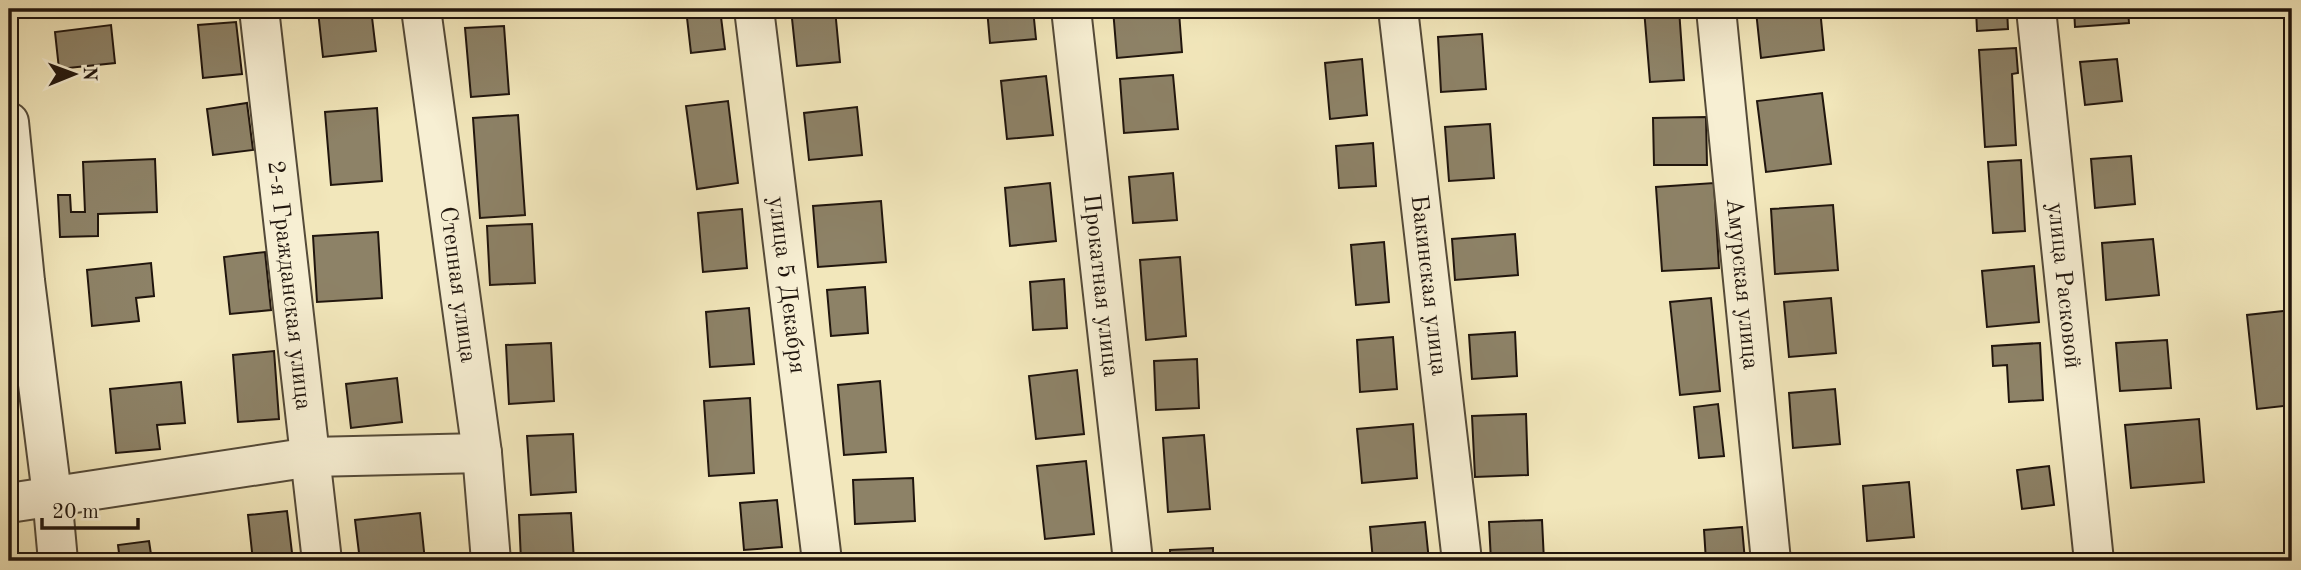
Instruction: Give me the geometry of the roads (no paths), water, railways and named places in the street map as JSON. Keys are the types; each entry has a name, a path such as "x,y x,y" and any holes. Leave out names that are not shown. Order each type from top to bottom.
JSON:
{"street":[{"name":"2-я Гражданская улица","path":"259,9 322,561"},
{"name":"Степная улица","path":"421,9 482,453 491,561"},
{"name":"улица 5 Декабря","path":"754,9 822,561"},
{"name":"Прокатная улица","path":"1071,9 1133,561"},
{"name":"Бакинская улица","path":"1398,9 1462,561"},
{"name":"Амурская улица","path":"1716,9 1771,561"},
{"name":"улица Расковой","path":"2036,9 2094,561"},
{"path":"9,122 17,282 52,495 58,561"},
{"path":"9,503 311,457 482,453"}]}
